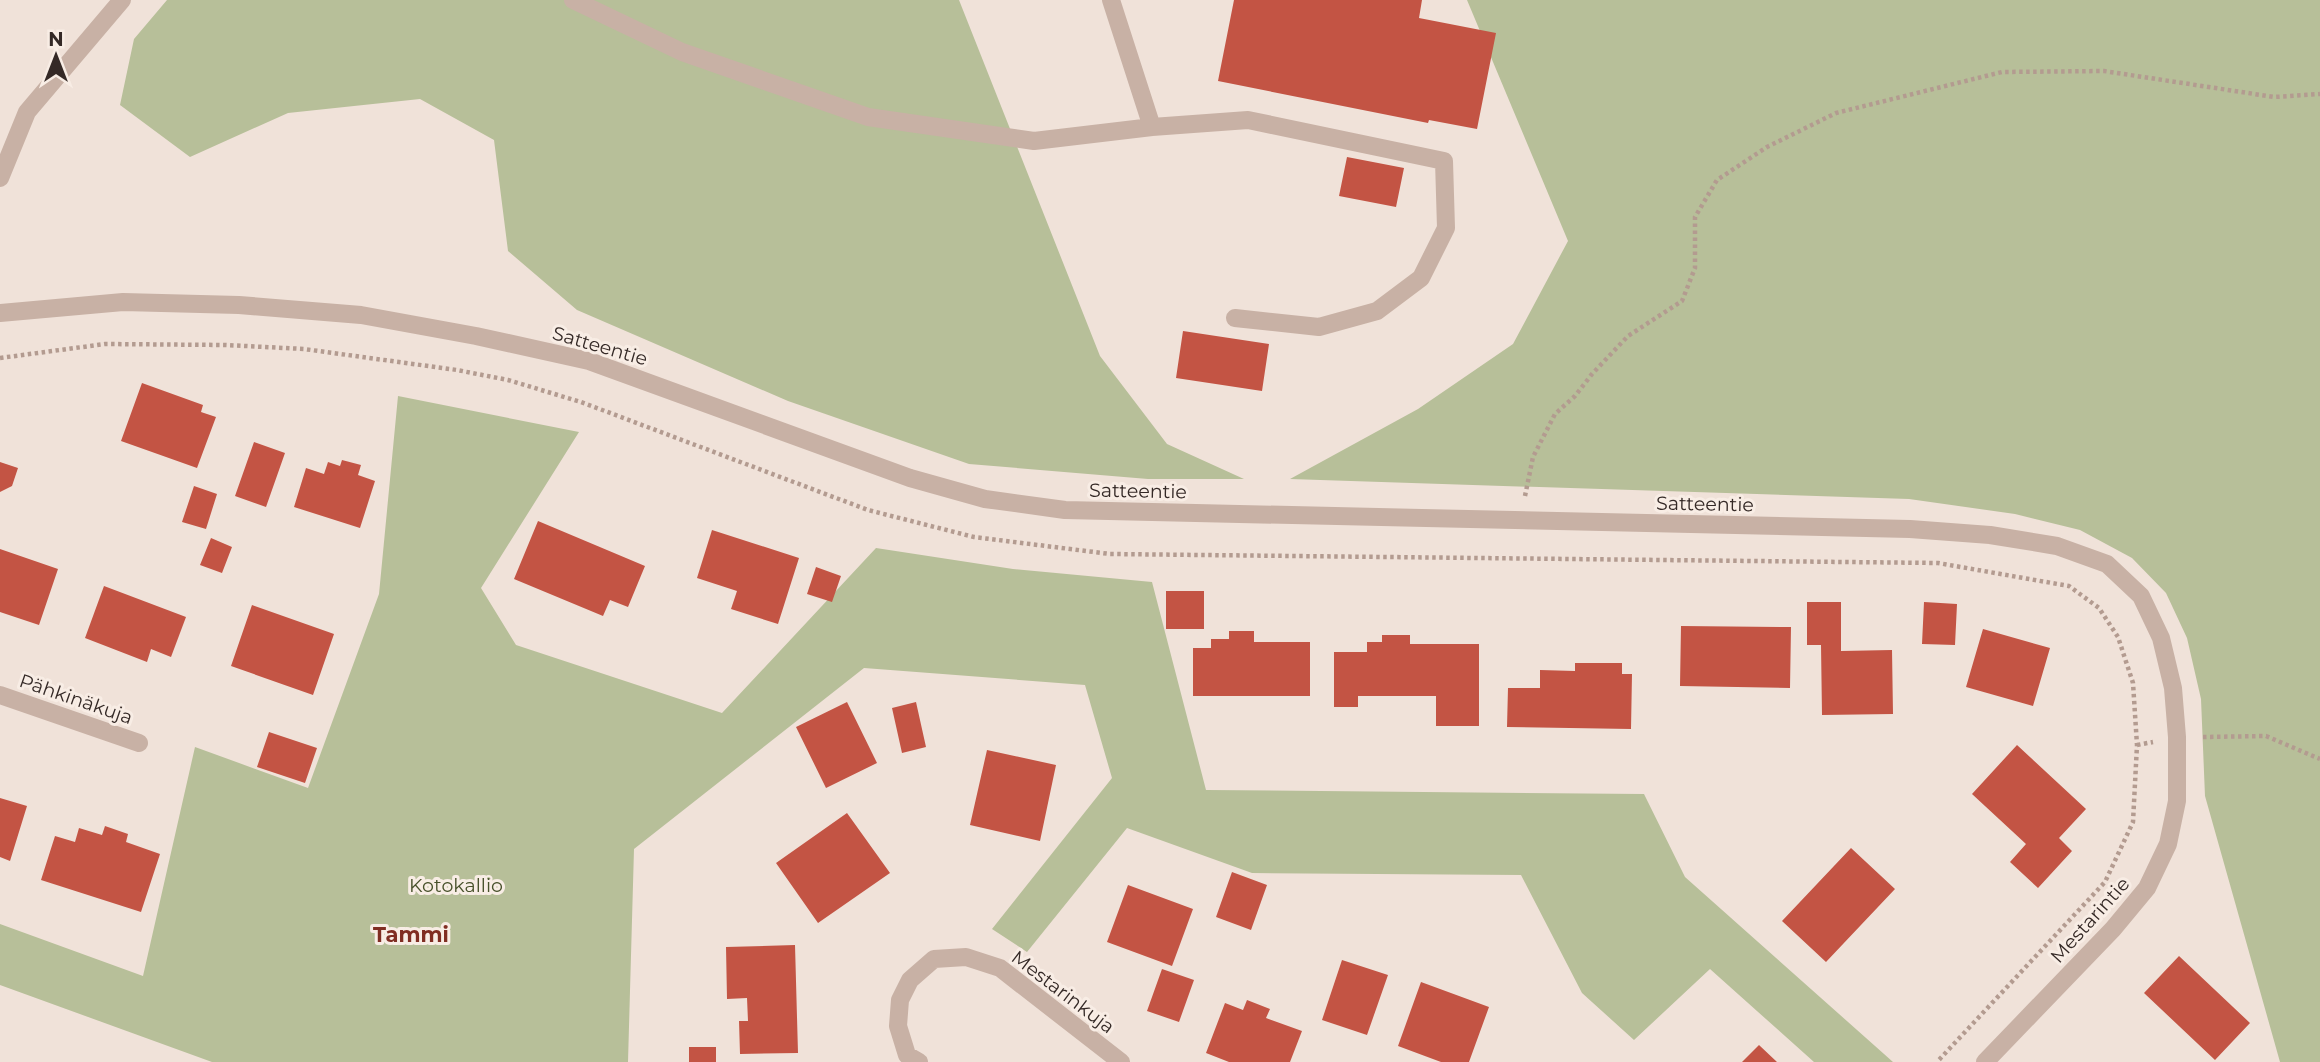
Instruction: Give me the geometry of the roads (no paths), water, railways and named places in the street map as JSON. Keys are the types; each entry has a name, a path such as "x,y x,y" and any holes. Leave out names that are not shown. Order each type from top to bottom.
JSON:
{"street":[{"path":"0,178 27,112 122,0"},
{"path":"573,0 682,52 868,117 1034,141 1152,127 1248,120 1444,161 1446,228 1421,278 1377,311 1319,327 1235,317"},
{"path":"1111,0 1152,127"},
{"name":"Satteentie","path":"0,313 123,302 239,305 361,315 476,335 589,361 910,478 985,499 1065,510 1910,529 1990,534 2057,545 2107,564 2141,596 2161,638 2173,688 2177,737"},
{"name":"Pähkinäkuja","path":"0,695 139,743"},
{"name":"Mestarintie","path":"1985,1062 2113,929 2147,888 2168,844 2177,801 2177,737"},
{"name":"Mestarinkuja","path":"919,1062 907,1055 898,1026 900,1000 910,980 934,959 966,957 1000,968 1121,1062"}],"district":[{"name":"Tammi","path":"411,934"}],"park label":[{"name":"Kotokallio","path":"456,885"}]}
